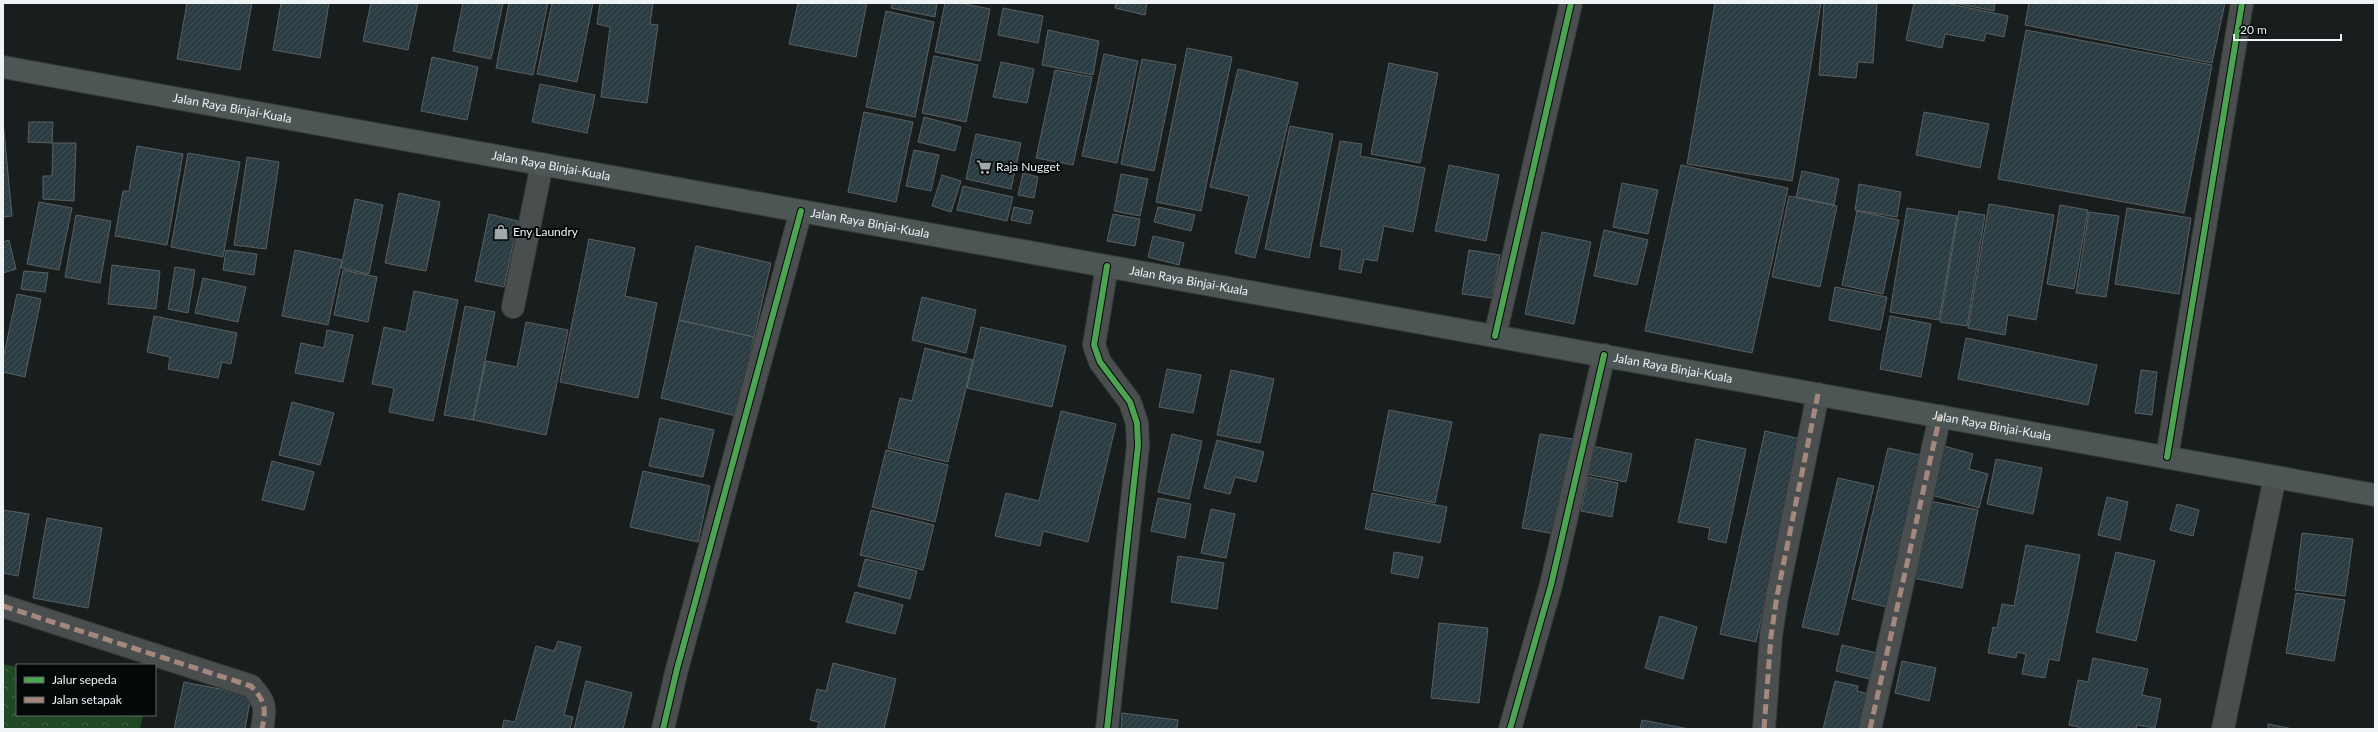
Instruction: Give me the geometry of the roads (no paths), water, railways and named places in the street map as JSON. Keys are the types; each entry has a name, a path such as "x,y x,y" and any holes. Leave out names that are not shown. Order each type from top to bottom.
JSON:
{"main road":[{"name":"Jalan Raya Binjai-Kuala","path":"3,67 2375,494"}],"street":[{"path":"1495,336 1572,3"},
{"path":"2167,457 2242,3"},
{"path":"513,307 542,164"},
{"path":"663,729 679,661 801,211"},
{"path":"1107,266 1094,345 1100,362 1130,402 1137,422 1138,446 1107,729"},
{"path":"1510,729 1551,585 1604,355"},
{"path":"1764,729 1771,636 1777,596 1818,394"},
{"path":"1870,729 1940,416"},
{"path":"2223,729 2275,476"},
{"path":"3,606 251,686 262,698 265,713 262,729"}],"place":[{"name":"Raja Nugget","path":"984,167"},
{"name":"Eny Laundry","path":"501,232"}]}
